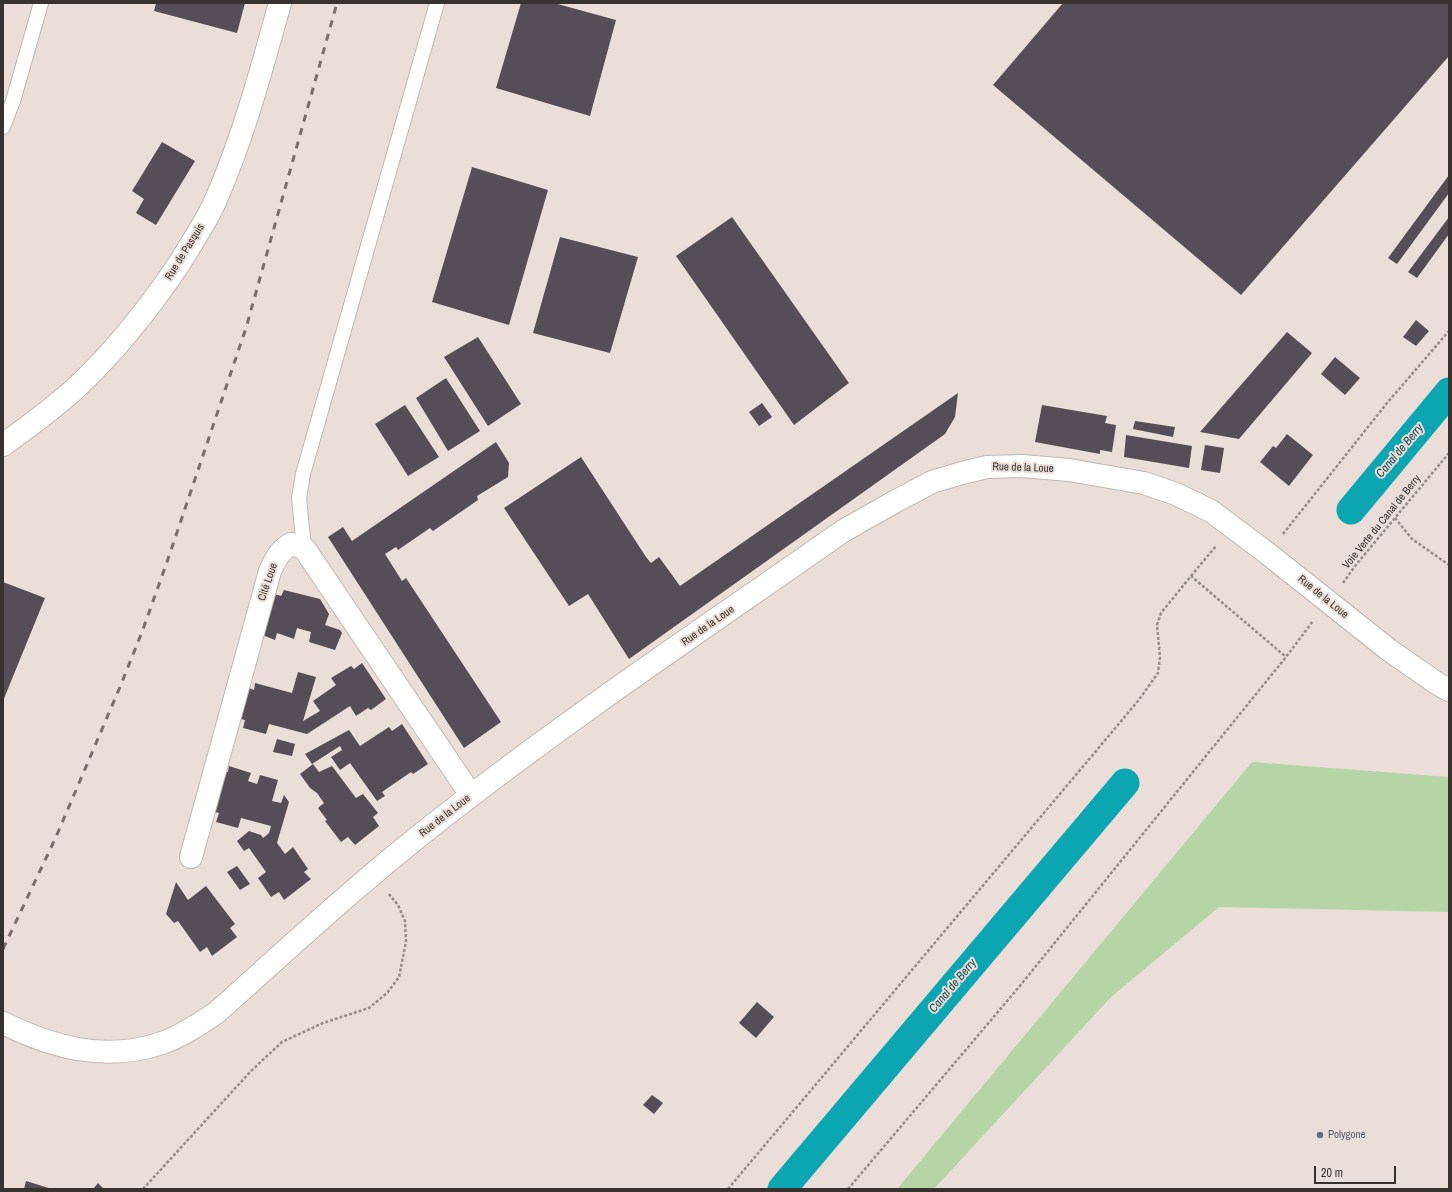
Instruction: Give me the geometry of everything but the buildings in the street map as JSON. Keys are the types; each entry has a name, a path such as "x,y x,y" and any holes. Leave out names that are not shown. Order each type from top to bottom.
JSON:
{"street":[{"name":"Rue de Pasquis","path":"3,445 36,421 79,385 112,352 144,313 171,276 198,234 214,205 241,136 280,3"},
{"name":"Rue de la Loue","path":"3,1023 45,1042 89,1051 115,1052 139,1049 163,1043 187,1032 216,1013 372,875 471,795 602,700 843,531 932,482 987,467 1022,466 1069,470 1144,482 1176,494 1211,511 1267,553 1389,650 1449,690"},
{"name":"Cité Loue","path":"191,857 270,570 277,556 285,547 291,544 304,548"},
{"path":"304,548 471,795"}],"lane":[{"path":"3,127 13,101 41,3"},
{"path":"304,548 299,498 303,474 437,3"}],"path":[{"path":"1267,553 1387,403 1449,331"},
{"name":"Voie Verte du Canal de Berry","path":"848,1189 1019,987 1286,657 1355,566 1449,453"},
{"path":"1395,518 1412,539 1449,565"},
{"path":"728,1189 1138,701 1158,673 1160,656 1157,626 1161,613 1217,544 1212,540"},
{"path":"1191,576 1286,657"},
{"path":"143,1189 251,1071 282,1042 323,1023 369,1008 388,992 399,977 406,942 405,921 398,904 372,875"}],"green space":[{"path":"1252,762 1449,777 1449,912 1219,907 1111,997 934,1189 897,1189"}],"waterway":[{"name":"Canal de Berry","path":"1351,510 1449,392"},
{"name":"Canal de Berry","path":"782,1189 1125,783"}],"railway":[{"path":"3,949 56,837 120,687 142,632 167,562 246,328 337,3"}],"place":[{"name":"Polygone","path":"1320,1135"}]}
